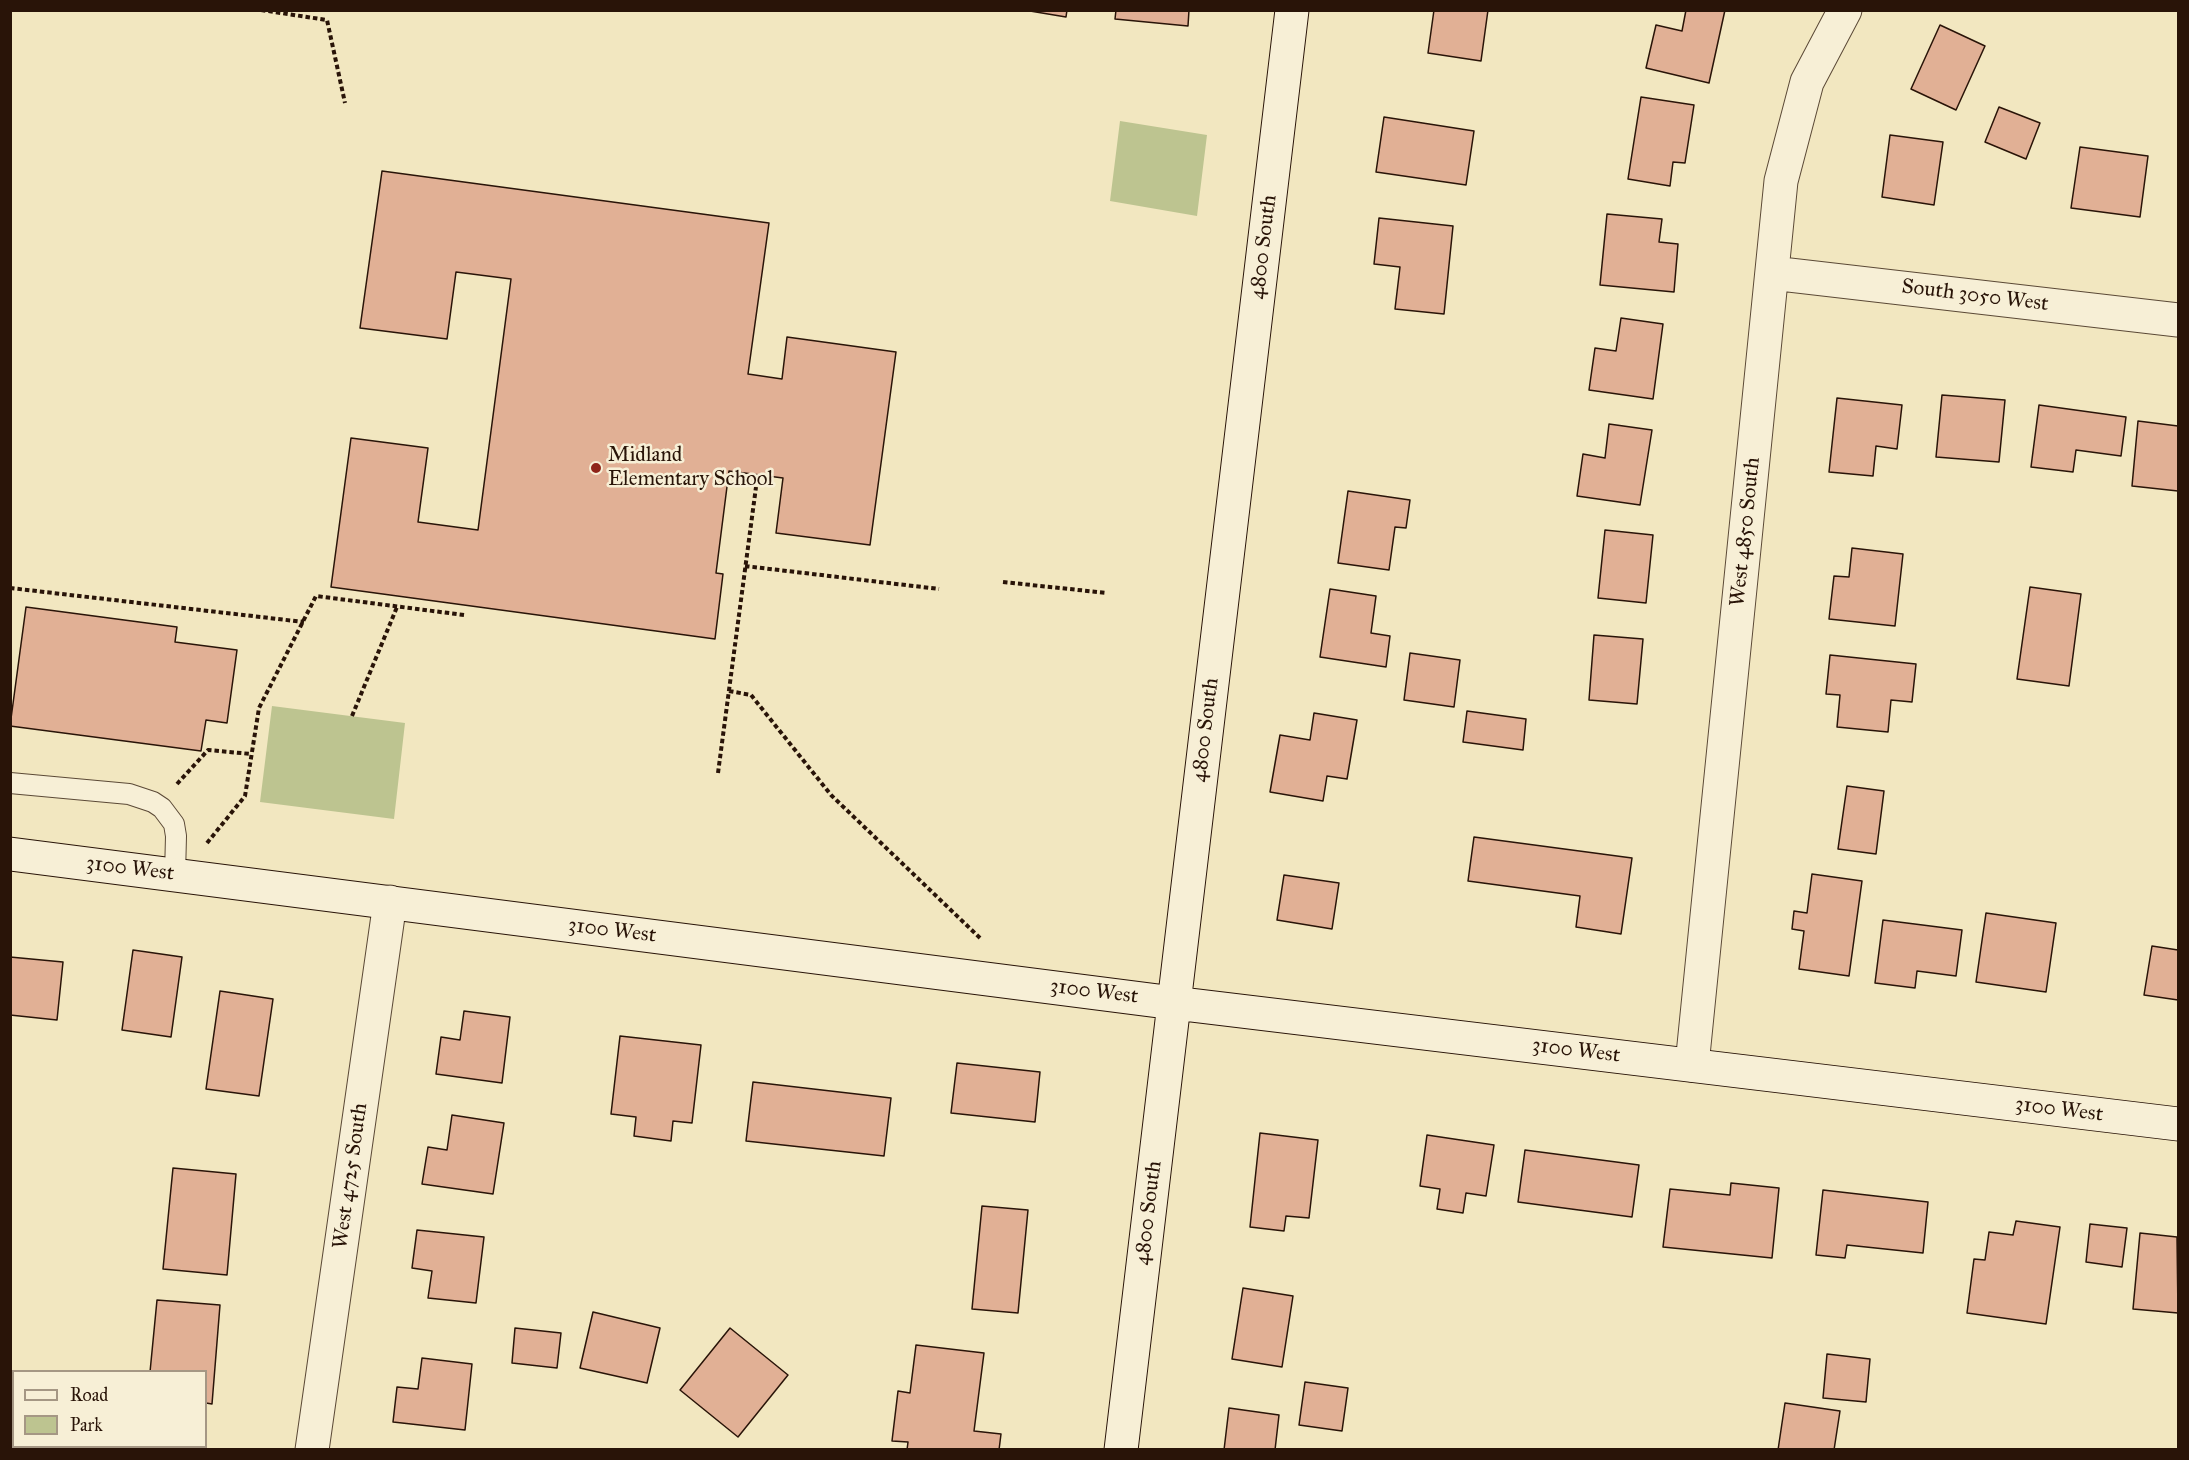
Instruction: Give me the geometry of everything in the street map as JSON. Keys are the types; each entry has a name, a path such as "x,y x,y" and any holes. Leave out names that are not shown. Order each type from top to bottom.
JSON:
{"street":[{"name":"4800 South","path":"1121,1449 1292,10"},
{"name":"West 4850 South","path":"1692,1065 1781,182 1807,82 1845,10"},
{"name":"South 3050 West","path":"1772,273 2178,320"},
{"name":"3100 West","path":"10,854 1174,1003 2178,1124"},
{"name":"West 4725 South","path":"312,1449 390,902"}],"lane":[{"path":"10,783 129,794 153,802 162,808 174,824 175,875"}],"path":[{"path":"261,10 327,20 345,103"},
{"path":"718,773 756,487"},
{"path":"745,566 939,589"},
{"path":"1003,582 1107,593"},
{"path":"10,588 304,621"},
{"path":"207,843 245,796 259,708 316,596 464,615"},
{"path":"352,716 397,607"},
{"path":"729,692 751,695 831,795 980,938"},
{"path":"174,787 208,750 251,754"}],"green space":[{"path":"1120,121 1207,135 1197,216 1110,201"},
{"path":"272,706 405,723 394,819 260,802"}],"building":[{"path":"1024,10 1067,10 1066,17"},
{"path":"1116,10 1189,10 1188,26 1115,19"},
{"path":"1434,10 1488,10 1481,61 1428,53"},
{"path":"1686,10 1725,10 1709,83 1646,68 1656,25 1682,31"},
{"path":"1940,25 1985,46 1956,110 1911,89"},
{"path":"1641,97 1694,105 1685,163 1673,162 1670,186 1628,179"},
{"path":"1999,107 2040,123 2026,159 1985,142"},
{"path":"1384,117 1474,131 1466,185 1376,172"},
{"path":"1890,135 1943,142 1934,205 1882,197"},
{"path":"2080,147 2148,156 2140,217 2071,208"},
{"path":"382,171 769,223 748,374 782,379 787,337 896,352 870,545 776,533 783,478 729,471 716,573 723,574 715,639 331,587 351,438 428,448 418,522 478,530 511,279 456,272 447,339 360,328"},
{"path":"1607,214 1662,219 1659,242 1678,244 1674,292 1600,285"},
{"path":"1379,218 1453,226 1444,314 1395,309 1400,267 1374,264"},
{"path":"1621,318 1663,324 1653,399 1589,390 1595,348 1616,351"},
{"path":"1942,395 2005,400 1999,462 1936,457"},
{"path":"1837,398 1902,405 1897,449 1876,446 1873,476 1829,472"},
{"path":"2039,405 2126,417 2121,456 2076,450 2073,472 2031,467"},
{"path":"2138,421 2178,426 2178,491 2132,486"},
{"path":"1609,424 1652,430 1640,505 1577,496 1583,454 1605,458"},
{"path":"1348,491 1410,500 1406,528 1395,527 1389,570 1338,563"},
{"path":"1605,530 1653,535 1646,603 1598,598"},
{"path":"1852,548 1903,554 1895,626 1829,619 1834,576 1849,577"},
{"path":"2030,587 2081,594 2069,686 2017,679"},
{"path":"1330,589 1376,596 1371,633 1390,636 1386,667 1320,657"},
{"path":"26,607 177,627 175,642 237,650 227,723 206,720 201,751 10,726"},
{"path":"1594,635 1643,639 1637,704 1589,700"},
{"path":"1410,653 1460,660 1454,707 1404,700"},
{"path":"1830,655 1916,664 1912,702 1891,700 1888,732 1837,727 1840,695 1826,694"},
{"path":"1467,711 1526,719 1523,750 1463,742"},
{"path":"1314,713 1357,720 1347,779 1327,776 1323,801 1270,792 1280,735 1310,740"},
{"path":"1847,786 1884,791 1876,854 1838,849"},
{"path":"1474,837 1632,858 1621,934 1576,927 1580,896 1468,881"},
{"path":"1812,874 1862,881 1849,976 1799,969 1804,931 1792,929 1794,911 1807,913"},
{"path":"1284,875 1339,883 1332,929 1277,920"},
{"path":"1986,913 2056,923 2046,992 1976,982"},
{"path":"1883,920 1962,930 1956,976 1917,971 1915,988 1875,983"},
{"path":"2152,946 2178,950 2178,1000 2144,995"},
{"path":"133,950 182,957 171,1037 122,1030"},
{"path":"10,957 63,962 57,1020 10,1015"},
{"path":"220,991 273,999 259,1096 206,1089"},
{"path":"464,1011 510,1017 502,1083 436,1074 441,1037 460,1040"},
{"path":"620,1036 701,1045 692,1123 673,1121 671,1141 634,1136 636,1117 611,1114"},
{"path":"957,1063 1040,1072 1035,1122 951,1113"},
{"path":"753,1082 891,1098 884,1156 746,1141"},
{"path":"452,1115 504,1123 493,1194 422,1184 428,1147 447,1150"},
{"path":"1260,1133 1318,1140 1309,1218 1286,1216 1284,1231 1250,1227"},
{"path":"1427,1135 1494,1145 1486,1196 1466,1193 1463,1213 1437,1209 1440,1189 1420,1186"},
{"path":"1525,1150 1639,1165 1632,1217 1518,1202"},
{"path":"173,1168 236,1174 227,1275 163,1269"},
{"path":"1731,1183 1779,1188 1772,1258 1663,1247 1670,1189 1730,1195"},
{"path":"1823,1190 1928,1202 1923,1253 1847,1245 1845,1258 1816,1255"},
{"path":"982,1206 1028,1210 1018,1313 972,1309"},
{"path":"2016,1221 2060,1227 2046,1324 1967,1313 1974,1259 1985,1260 1989,1232 2013,1235"},
{"path":"2090,1224 2127,1228 2122,1267 2086,1262"},
{"path":"417,1230 484,1237 476,1303 428,1298 432,1271 412,1268"},
{"path":"2140,1233 2177,1237 2178,1313 2133,1309"},
{"path":"1243,1288 1293,1296 1282,1367 1232,1359"},
{"path":"157,1300 220,1305 212,1404 207,1403 207,1370 150,1370"},
{"path":"593,1312 660,1328 647,1383 580,1368"},
{"path":"515,1328 561,1333 557,1368 512,1363"},
{"path":"730,1328 788,1375 738,1437 680,1390"},
{"path":"916,1345 984,1353 974,1431 1001,1434 999,1450 907,1450 908,1442 892,1441 898,1391 910,1393"},
{"path":"1827,1354 1870,1359 1866,1402 1823,1398"},
{"path":"422,1358 472,1364 465,1430 393,1422 397,1387 418,1389"},
{"path":"1305,1382 1348,1388 1342,1431 1299,1425"},
{"path":"1785,1403 1840,1411 1834,1450 1778,1450"},
{"path":"1229,1408 1279,1415 1275,1450 1224,1450"}],"place":[{"name":"Midland Elementary School","path":"596,468"}]}
